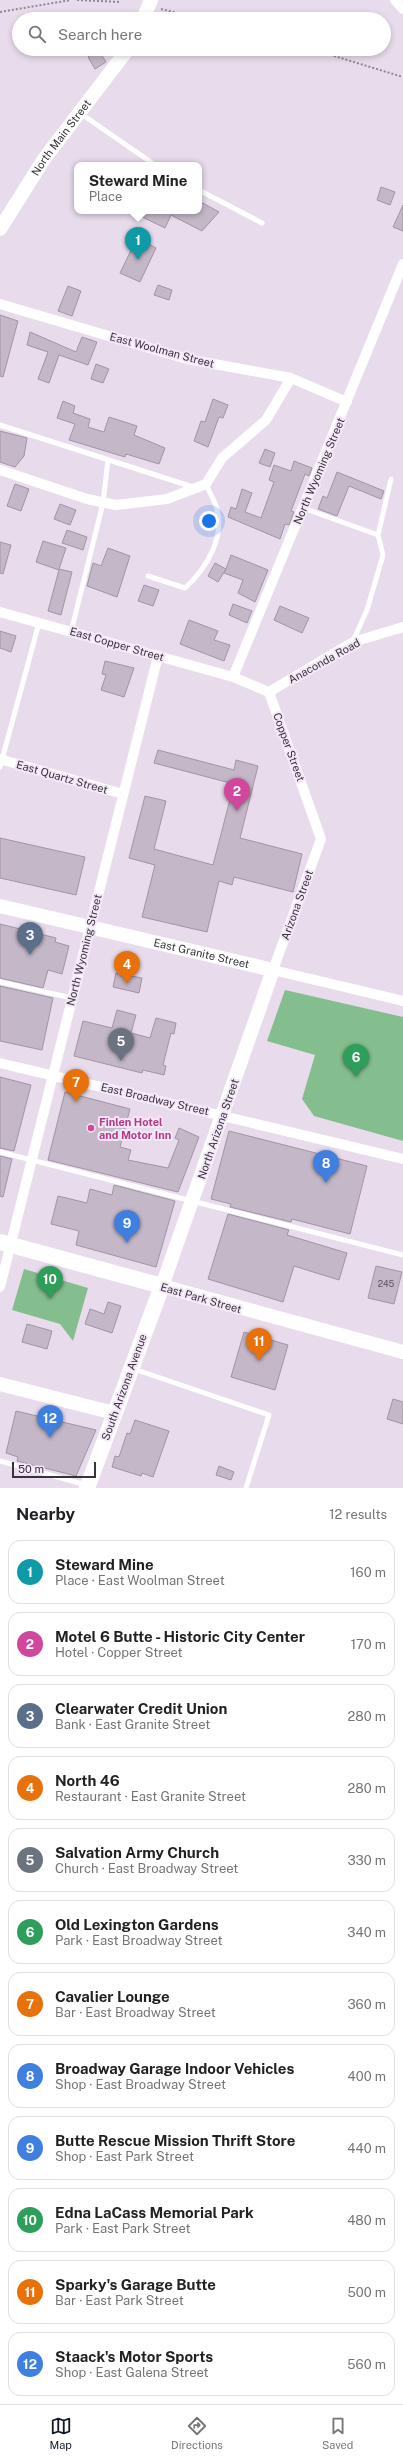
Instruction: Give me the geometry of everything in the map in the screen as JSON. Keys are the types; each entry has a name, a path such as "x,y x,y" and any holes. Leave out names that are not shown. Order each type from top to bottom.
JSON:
{"main road":[{"name":"East Park Street","path":"5,1244 162,1286"},
{"name":"South Arizona Avenue","path":"87,1487 162,1286"}],"street":[{"path":"395,0 403,9"},
{"name":"North Main Street","path":"0,229 44,159 123,56"},
{"name":"North Wyoming Street","path":"233,677 403,264"},
{"name":"East Woolman Street","path":"0,304 187,358 292,378 347,402"},
{"path":"0,470 103,503 116,505 167,499 206,484 222,458 266,420 292,378"},
{"name":"East Copper Street","path":"0,612 233,677"},
{"name":"Anaconda Road","path":"269,692 353,642 403,627"},
{"name":"North Wyoming Street","path":"0,1287 5,1244 32,1160 89,926 124,794 158,656"},
{"path":"233,677 269,692"},
{"name":"Copper Street","path":"269,692 322,839"},
{"name":"East Quartz Street","path":"1,762 124,794"},
{"name":"Arizona Street","path":"273,970 322,839"},
{"name":"East Granite Street","path":"0,906 403,1001"},
{"name":"North Arizona Street","path":"162,1286 224,1116 273,970"},
{"name":"East Broadway Street","path":"0,1063 403,1159"},
{"name":"East Park Street","path":"162,1286 403,1352"},
{"path":"0,1384 114,1413"}],"lane":[{"path":"80,113 151,162"},
{"path":"202,192 262,223"},
{"path":"0,425 195,488"},
{"path":"71,632 103,503 108,460"},
{"path":"353,642 367,610 383,555 378,535 391,479"},
{"path":"148,576 185,588 209,560 218,536 217,507 206,484"},
{"path":"303,508 378,535"},
{"path":"1,762 39,623"},
{"path":"0,982 72,998"},
{"path":"0,1152 193,1200 403,1255"},
{"path":"131,1368 269,1415 246,1488"},
{"path":"0,1461 87,1487"}],"path":[{"path":"0,12 71,0"},
{"path":"78,0 121,2"},
{"path":"154,4 180,12"},
{"path":"332,56 403,78"}],"green space":[{"path":"285,990 403,1017 403,1141 314,1116 302,1099 315,1055 267,1041"},
{"path":"24,1269 88,1288 73,1341 60,1324 12,1310"}],"building":[{"path":"102,56 106,62 95,69 88,57"},
{"path":"381,187 395,192 390,205 377,200"},
{"path":"202,203 219,212 202,231 171,215 165,228 136,214 202,214"},
{"path":"403,205 403,231 393,227"},
{"path":"137,238 156,248 140,282 120,273"},
{"path":"158,285 172,290 169,300 154,295"},
{"path":"68,286 81,291 72,316 58,311"},
{"path":"0,315 18,321 3,377 0,376"},
{"path":"30,332 76,352 82,337 97,342 88,365 59,355 49,383 38,379 48,352 27,345"},
{"path":"96,364 109,369 103,383 91,379"},
{"path":"213,399 228,405 223,418 219,417 208,447 194,441 201,421 205,422"},
{"path":"63,401 75,406 73,413 90,419 88,427 104,432 109,417 137,426 134,435 165,448 159,464 126,454 125,457 69,440 75,424 57,418"},
{"path":"0,431 27,438 24,456 15,467 0,462"},
{"path":"265,449 275,453 270,467 259,463"},
{"path":"294,461 312,468 309,476 305,474 291,511 294,512 289,525 285,524 280,539 228,517 231,507 236,509 242,489 252,493 245,512 261,518 274,482 269,480 274,465 291,471"},
{"path":"337,472 384,491 381,499 349,486 337,516 318,509 323,496 327,498"},
{"path":"15,484 29,489 21,511 7,506"},
{"path":"60,504 76,510 70,525 54,519"},
{"path":"67,530 87,537 83,550 62,543"},
{"path":"43,541 66,548 59,569 72,572 61,615 48,611 59,570 36,562"},
{"path":"0,542 11,545 3,574 0,573"},
{"path":"108,548 130,556 117,597 87,586 93,563 101,566"},
{"path":"231,555 268,570 255,602 238,593 243,580 224,573"},
{"path":"215,563 226,569 218,582 208,576"},
{"path":"144,585 159,590 153,606 138,601"},
{"path":"233,604 252,611 247,623 229,615"},
{"path":"280,606 309,618 302,633 274,620"},
{"path":"189,620 218,631 214,640 230,645 224,661 180,644"},
{"path":"0,631 16,636 11,652 0,648"},
{"path":"105,661 134,668 124,697 101,690 106,675 102,674"},
{"path":"158,750 234,770 236,760 258,766 240,838 302,854 293,892 234,877 232,885 219,881 207,932 142,917 155,865 129,858 145,796 166,801 154,849 213,865 234,784 154,763"},
{"path":"0,838 85,857 76,895 0,878"},
{"path":"0,924 56,938 55,942 69,946 62,974 48,970 43,988 0,978"},
{"path":"116,973 142,978 139,993 113,987"},
{"path":"0,986 53,998 42,1050 0,1041"},
{"path":"117,1010 136,1015 131,1033 150,1038 156,1018 176,1023 174,1034 171,1033 163,1065 166,1066 164,1075 143,1070 142,1073 74,1056 83,1021 112,1028"},
{"path":"0,1077 31,1085 14,1151 0,1148"},
{"name":"Finlen Hotel and Motor Inn","path":"65,1092 130,1109 120,1147 131,1150 128,1160 168,1168 179,1140 175,1138 179,1128 199,1137 178,1192 48,1160"},
{"path":"229,1131 367,1166 350,1234 292,1219 291,1222 230,1207 231,1204 211,1199"},
{"path":"0,1156 12,1159 3,1197 0,1196"},
{"path":"114,1185 175,1201 156,1267 76,1245 79,1231 51,1224 58,1196 87,1203 90,1189 112,1195"},
{"path":"228,1214 289,1230 287,1235 347,1253 339,1280 294,1266 283,1302 208,1279"},
{"path":"376,1266 402,1272 394,1304 368,1298"},
{"path":"108,1302 121,1306 112,1333 85,1324 90,1309 104,1314"},
{"path":"27,1324 52,1331 47,1349 22,1342"},
{"path":"244,1332 288,1345 275,1390 231,1377"},
{"path":"393,1399 403,1402 403,1424 387,1419"},
{"path":"16,1411 96,1430 76,1476 17,1461 18,1457 6,1453"},
{"path":"135,1420 169,1431 153,1477 142,1473 141,1476 112,1467 115,1456 119,1457 127,1433 130,1434"},
{"path":"219,1466 234,1472 231,1480 216,1475"}],"place":[{"name":"Steward Mine","path":"138,260"},
{"name":"Motel 6 Butte - Historic City Center","path":"237,811"},
{"name":"Clearwater Credit Union","path":"30,955"},
{"name":"North 46","path":"127,984"},
{"name":"Salvation Army Church","path":"121,1061"},
{"name":"Old Lexington Gardens","path":"356,1077"},
{"name":"Cavalier Lounge","path":"76,1102"},
{"name":"Finlen Hotel and Motor Inn","path":"91,1128"},
{"name":"Broadway Garage Indoor Vehicles","path":"326,1183"},
{"name":"Butte Rescue Mission Thrift Store","path":"127,1243"},
{"name":"Edna LaCass Memorial Park","path":"50,1299"},
{"name":"Sparky's Garage Butte","path":"259,1361"},
{"name":"Staack's Motor Sports","path":"50,1438"}]}
